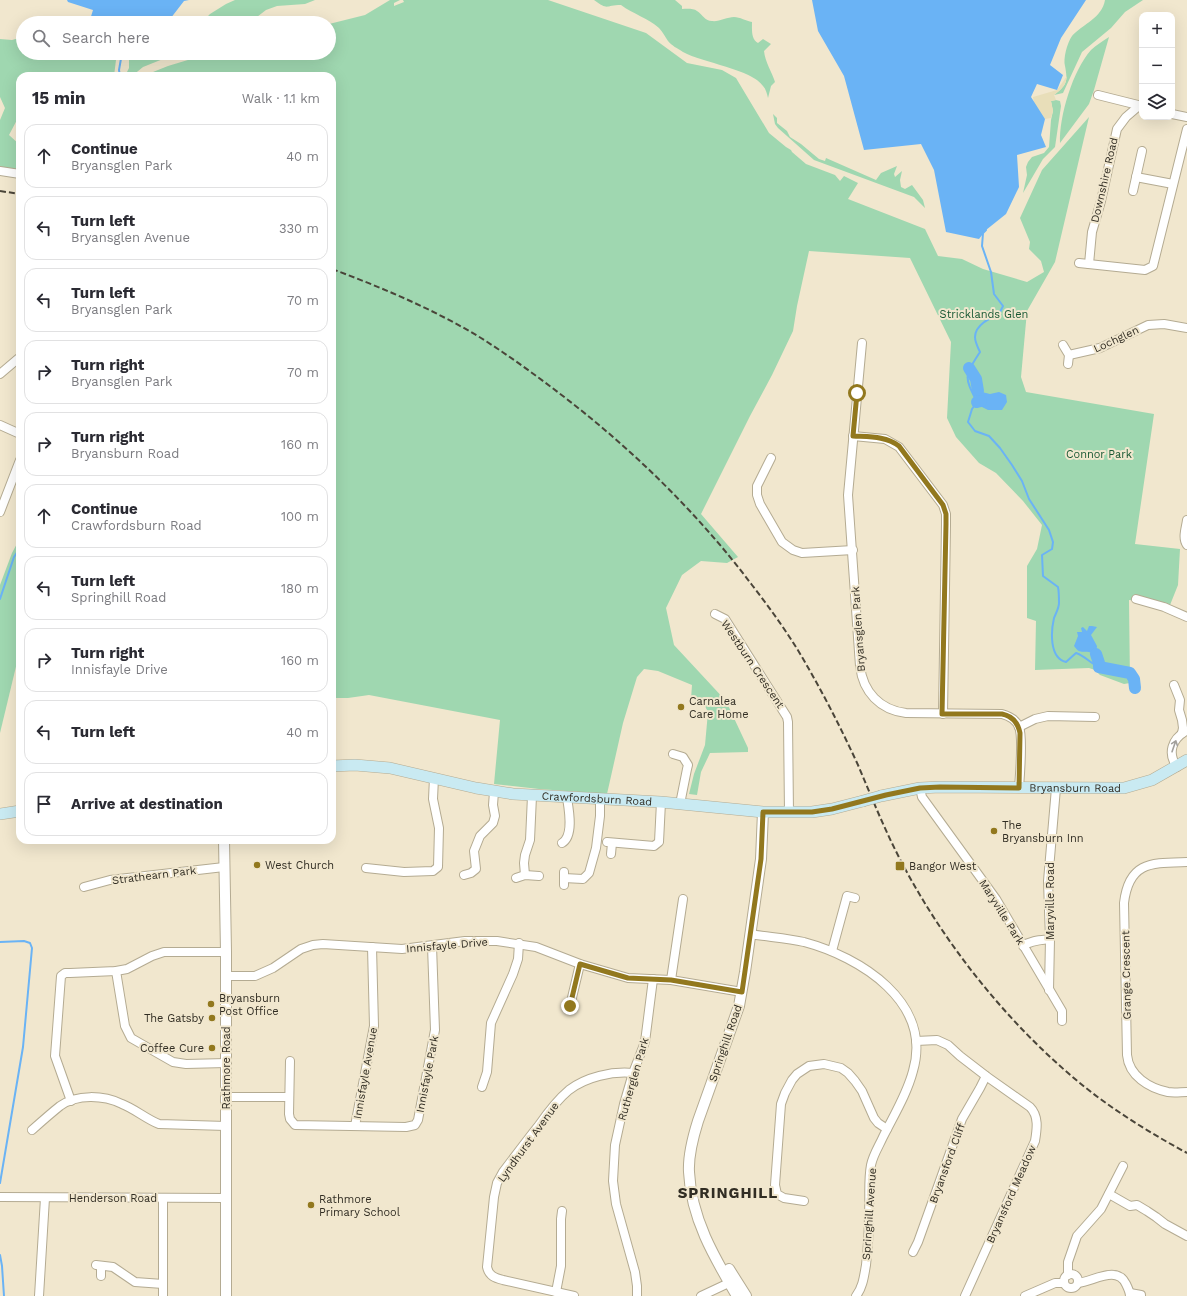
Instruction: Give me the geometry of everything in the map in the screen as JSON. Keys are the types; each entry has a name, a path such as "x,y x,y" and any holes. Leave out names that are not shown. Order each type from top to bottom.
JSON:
{"main road":[{"name":"Bryansburn Road","path":"863,801 920,788 1126,788 1152,780 1187,760"},
{"name":"Crawfordsburn Road","path":"336,766 373,766 390,768 494,792 532,796 661,802 763,812 789,813 819,811 863,801"},
{"path":"0,814 16,812"}],"street":[{"name":"Downshire Road","path":"1098,96 1139,106"},
{"name":"Downshire Road","path":"1089,264 1092,232 1101,201 1117,129 1126,117 1139,107"},
{"path":"1175,115 1187,117"},
{"path":"1080,263 1145,270 1151,268 1155,260 1187,129"},
{"path":"1133,191 1142,151"},
{"path":"0,171 16,173"},
{"path":"1136,176 1173,184"},
{"name":"Lochglen","path":"1070,355 1105,346 1142,326 1164,324 1187,328"},
{"name":"Bryansglen Park","path":"862,343 848,495 862,678 867,689 879,703 895,711 906,713 1005,715 1015,721 1019,727"},
{"path":"1063,345 1070,355 1068,364"},
{"path":"0,374 16,360"},
{"path":"0,425 16,432"},
{"path":"853,436 880,438 899,446 945,509 946,524 942,714"},
{"path":"771,458 757,486 757,495 760,504 782,542 793,550 802,553 853,550"},
{"path":"0,512 16,470"},
{"path":"1187,520 1185,542 1187,545"},
{"path":"1136,599 1164,607 1187,617"},
{"name":"Westburn Crescent","path":"715,614 725,619 787,717 789,813"},
{"path":"1174,685 1180,700 1179,710 1185,722 1184,732 1176,739 1172,749 1173,761 1177,767"},
{"path":"1019,788 1019,727 1035,719 1048,716 1095,717"},
{"path":"673,754 683,756 688,765 680,804"},
{"path":"366,868 404,872 436,870 438,867 439,828 433,799 434,778"},
{"name":"Maryville Park","path":"920,788 922,798 996,899 1062,1012 1062,1021"},
{"name":"Maryville Road","path":"1049,990 1050,939 1048,882 1056,788"},
{"path":"464,875 478,872 474,851 480,836 492,823 494,816 492,805 494,792"},
{"path":"525,875 524,855 530,840 532,796"},
{"path":"562,843 567,840 569,833 570,814 567,798"},
{"path":"564,878 583,879 589,873 596,848 600,816 600,799"},
{"path":"611,854 609,842 654,846 660,842 661,802"},
{"name":"Springhill Road","path":"746,1296 733,1281 700,1223 693,1201 689,1171 693,1138 698,1121 739,1006 742,992 761,859 763,812"},
{"name":"Rathmore Road","path":"224,844 226,952 226,1296"},
{"name":"Grange Crescent","path":"1187,862 1154,863 1141,869 1131,878 1126,890 1124,903 1128,1065 1134,1074 1159,1089 1170,1092 1187,1092"},
{"name":"Strathearn Park","path":"84,887 110,880 224,866"},
{"path":"516,878 525,875 540,876"},
{"path":"832,951 847,896 855,898"},
{"path":"671,980 683,899"},
{"name":"Springhill Avenue","path":"750,934 803,942 832,951 853,962 879,979 896,994 906,1007 913,1025 916,1040 916,1055 913,1072 906,1091 872,1164 869,1182 869,1245 863,1281 860,1291 856,1296"},
{"path":"1023,946 1037,940 1050,939"},
{"name":"Innisfayle Drive","path":"226,976 255,976 273,968 300,949 313,945 323,944 402,949 481,940 536,947 580,964 628,978 671,980 742,992"},
{"path":"482,1087 487,1072 491,1023 513,974 518,959 519,944"},
{"name":"Innisfayle Park","path":"290,1061 290,1119 295,1124 356,1126 415,1125 418,1120 435,1030 432,946"},
{"name":"Innisfayle Avenue","path":"356,1126 374,1026 372,947"},
{"path":"71,1100 55,1056 61,976 65,973 116,972 127,969 152,956 164,952 226,952"},
{"path":"570,1006 580,964"},
{"path":"116,972 125,1026 131,1038 173,1062 186,1064 226,1063"},
{"name":"Rutherglen Park","path":"637,1296 635,1272 616,1204 613,1180 615,1145 624,1104 633,1073 645,1042 653,979"},
{"name":"Bryansford Meadow","path":"916,1040 937,1040 948,1045 986,1076 1034,1110 1036,1117 1035,1141 965,1296"},
{"path":"804,1201 784,1198 777,1194 775,1185 780,1108 788,1086 797,1074 814,1064 824,1064 841,1068 855,1080 862,1091 874,1118 878,1123 887,1129"},
{"name":"Lyndhurst Avenue","path":"574,1296 495,1278 488,1270 496,1183 556,1101 570,1089 583,1082 604,1075 620,1072 633,1073"},
{"name":"Bryansford Cliff","path":"913,1252 918,1242 962,1120 986,1076"},
{"path":"32,1130 61,1106 71,1100 86,1097 105,1097 123,1104 150,1121 160,1124 226,1126"},
{"path":"226,1097 289,1097"},
{"path":"1064,1283 1065,1278 1068,1275 1068,1262 1077,1236 1101,1209 1124,1166"},
{"path":"1109,1194 1130,1206 1137,1205 1156,1216 1165,1224 1187,1236"},
{"name":"Henderson Road","path":"0,1197 226,1198"},
{"path":"39,1296 45,1198"},
{"path":"163,1198 163,1296"},
{"path":"556,1292 562,1266 562,1211"},
{"path":"101,1276 98,1266 113,1267 117,1268 129,1279 135,1282 163,1284"},
{"path":"1078,1283 1113,1274 1118,1275 1124,1280 1130,1294 1142,1296"},
{"path":"1064,1283 1068,1288 1075,1288 1078,1283 1078,1278 1075,1275 1068,1275"},
{"path":"701,1296 712,1294 733,1281"},
{"name":"Springhill Road","path":"733,1281 737,1296"},
{"path":"1025,1296 1055,1283 1064,1283"}],"green space":[{"path":"235,0 315,0 305,4 277,6 266,10 258,16 208,16"},
{"path":"390,0 400,0 394,3 394,6 404,2 403,0 548,0 646,33 687,63 722,70 736,78 769,133 806,164 835,175 840,181 844,176 858,183 848,199 925,229 938,256 962,259 983,269 1027,282 1044,272 1041,261 1029,249 1030,242 1020,218 1042,170 1089,117 1055,262 1027,311 1021,377 1026,392 1154,414 1135,544 1180,549 1178,585 1168,610 1139,601 1129,600 1130,683 1124,684 1100,675 1095,670 1089,668 1035,670 1036,621 1027,618 1027,566 1037,549 1042,525 1023,501 996,473 979,463 956,437 947,418 951,342 910,258 809,251 793,331 701,514 738,557 727,563 701,561 682,575 666,608 674,645 726,701 748,748 748,752 710,753 701,772 697,795 689,794 694,774 705,745 708,712 703,702 691,699 692,685 658,671 644,669 637,677 623,723 607,794 494,784 500,720 369,695 336,698 336,72 153,72 188,60 336,60 336,22 365,15"},
{"path":"594,0 675,0 682,6 682,9 695,10 710,21 734,17 752,22 752,34 754,39 758,43 763,39 771,44 764,51 775,82 771,86 768,98 766,90 757,80 738,71 683,52 673,46 660,30 650,21 621,5 607,7"},
{"path":"1105,0 1143,0 1125,12 1111,28 1082,52 1063,93 1054,95 1066,83 1065,59 1070,39 1100,12"},
{"path":"1109,37 1089,104 1060,143 1060,132 1068,94 1078,69 1091,50"},
{"path":"0,39 16,39 16,60 116,60 114,72 16,72 16,122 9,135 16,141 16,170 0,169 0,120 5,108 0,97"},
{"path":"129,60 160,60 143,67 137,72 127,72 129,68"},
{"path":"1051,101 1060,101 1061,106 1055,147 1043,159 1023,193 1028,162 1032,157 1044,153 1049,147 1053,111"},
{"path":"773,114 777,118 777,123 787,131 790,137 819,159 825,161 826,158 876,180 881,173 897,166 894,174 895,177 902,171 900,180 901,187 905,189 912,185 923,200 925,208 914,197 814,160 778,128 775,124"},
{"path":"16,546 16,667 0,733 0,585"}],"sand":[{"path":"1067,76 1063,87 1054,95 1056,100 1051,101 1053,111 1051,118 1045,119 1034,103 1033,97 1057,90"}],"water":[{"path":"67,0 189,0 184,1 172,16 91,16 93,10 68,2"},
{"path":"812,0 1086,0 1061,38 1050,65 1063,75 1057,90 1037,84 1031,97 1045,119 1041,135 1046,147 1017,155 1019,187 1006,214 986,230 979,239 946,232 934,170 921,144 864,150 844,76 818,31"},
{"path":"978,391 990,394 999,392 1006,395 1007,402 1002,410 988,410 982,407"},
{"path":"1089,626 1097,627 1091,635 1097,646 1096,654 1079,651 1074,646 1078,636 1077,632 1082,632 1081,628 1083,627 1087,631"}],"waterway":[{"path":"119,72 121,60"},
{"path":"986,230 983,233 982,246 991,272 994,294 1003,306 999,314 984,322 977,329 975,337 980,352 971,367 968,377 970,387 977,402 972,409 968,422 975,431 989,436 1000,448 1022,481 1029,499 1049,530 1053,542 1052,549 1042,555 1043,576 1058,587 1059,605 1054,618 1052,630 1052,643 1054,650 1060,659 1066,662 1076,653 1099,667"},
{"path":"969,368 976,379 978,391"},
{"path":"977,402 981,401"},
{"path":"0,599 16,554"},
{"path":"1096,654 1099,667 1130,673 1134,679 1135,688"},
{"path":"0,942 24,941 30,943 32,948 23,1047 0,1183"},
{"path":"0,1255 4,1296"}],"railway":[{"path":"0,191 16,193"},
{"path":"336,271 427,309 481,338 586,414 662,482 731,558 777,618 799,652 823,694 844,736 884,827 919,894 938,924 981,982 1004,1010 1029,1036 1054,1061 1081,1084 1132,1121 1187,1153"}],"place":[{"name":"Carnalea Care Home","path":"681,707"},
{"name":"The Bryansburn Inn","path":"994,831"},
{"name":"West Church","path":"257,865"},
{"name":"Bangor West","path":"900,866"},
{"name":"Bryansburn Post Office","path":"211,1004"},
{"name":"The Gatsby","path":"212,1018"},
{"name":"Coffee Cure","path":"212,1048"},
{"name":"Rathmore Primary School","path":"311,1205"}],"district":[{"name":"SPRINGHILL","path":"728,1193"}],"route":[{"path":"570,1006 580,964 628,978 671,980 742,992 761,859 763,812 812,812 832,809 920,788 1019,788 1020,733 1018,724 1012,718 1002,714 942,714 946,524 945,509 899,446 895,443 880,438 853,436 857,393"}],"park label":[{"name":"Stricklands Glen","path":"984,314"},
{"name":"Connor Park","path":"1099,454"}]}
